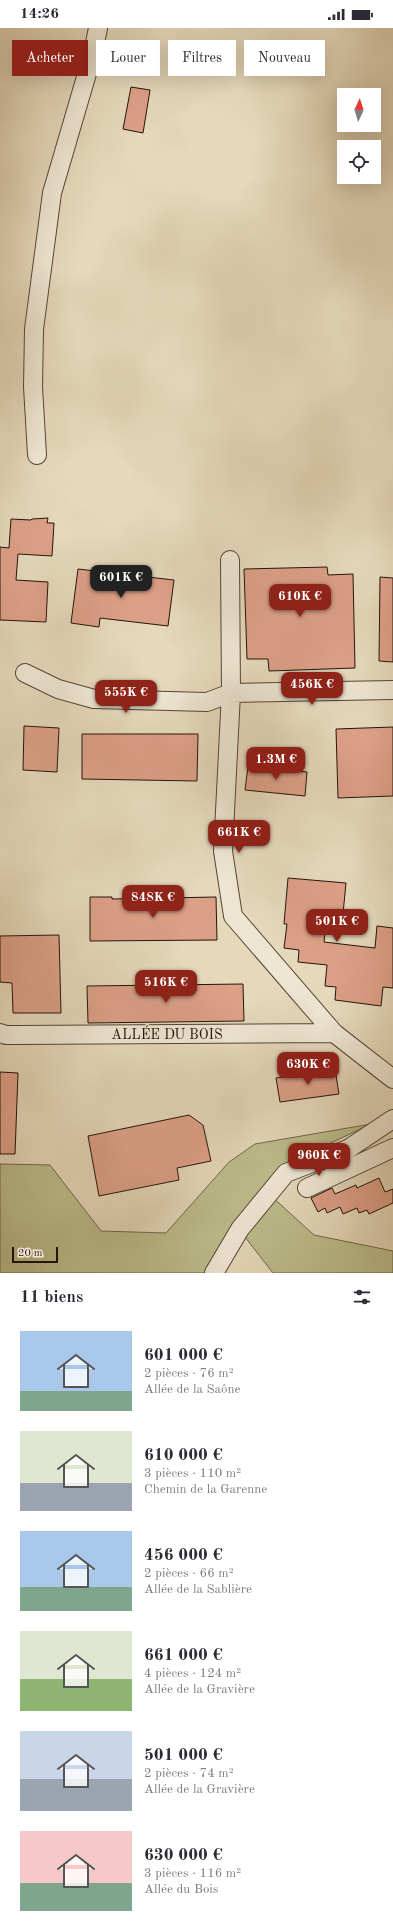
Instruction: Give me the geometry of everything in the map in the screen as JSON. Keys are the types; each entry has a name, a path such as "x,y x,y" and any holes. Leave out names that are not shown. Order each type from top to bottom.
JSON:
{"street":[{"path":"37,455 33,387 34,329 52,193 93,53 98,28"},
{"path":"230,560 231,693 223,851 233,916 334,1033 393,1079"},
{"path":"25,673 58,689 94,699 207,702 231,693 393,690"},
{"name":"ALLÉE DU BOIS","path":"0,1033 6,1035 334,1033"},
{"path":"214,1273 240,1229 286,1174 348,1149 393,1119"},
{"path":"307,1188 393,1148"}],"green space":[{"path":"371,1124 284,1165 205,1273 0,1273 0,1164 50,1165 101,1231 166,1233 229,1162 255,1144"},
{"path":"269,1194 314,1235 393,1251 393,1273 273,1273 245,1237"}],"building":[{"path":"131,87 150,90 143,133 123,129"},
{"path":"48,518 47,523 54,523 52,556 18,554 16,580 48,582 46,622 0,620 0,547 9,548 11,519 31,520"},
{"path":"327,567 328,575 353,574 355,668 269,671 268,659 247,659 244,569"},
{"path":"78,569 174,580 168,626 100,618 99,627 71,623"},
{"path":"380,577 393,578 393,662 379,661"},
{"path":"24,726 59,728 57,772 23,770"},
{"path":"393,727 393,796 338,798 336,729"},
{"path":"82,734 198,734 197,781 82,779"},
{"path":"248,766 307,772 305,796 245,790"},
{"path":"288,878 346,883 343,914 327,913 324,942 375,948 377,926 393,928 393,988 383,987 381,1006 335,1000 336,987 325,986 327,965 298,962 299,950 284,948 287,924 284,924"},
{"path":"90,897 112,897 112,899 216,897 217,940 90,941"},
{"path":"59,935 61,1013 13,1013 12,983 0,982 0,936"},
{"path":"243,984 244,1021 88,1023 87,986"},
{"path":"335,1069 339,1094 280,1102 276,1078"},
{"path":"0,1072 18,1073 15,1154 0,1154"},
{"path":"189,1115 203,1125 211,1161 177,1168 179,1180 99,1196 88,1136"},
{"path":"379,1178 385,1192 393,1189 393,1203 369,1214 367,1210 359,1213 357,1208 343,1214 340,1207 327,1213 325,1208 318,1212 311,1198 332,1188 335,1194 356,1185 357,1188"}]}
